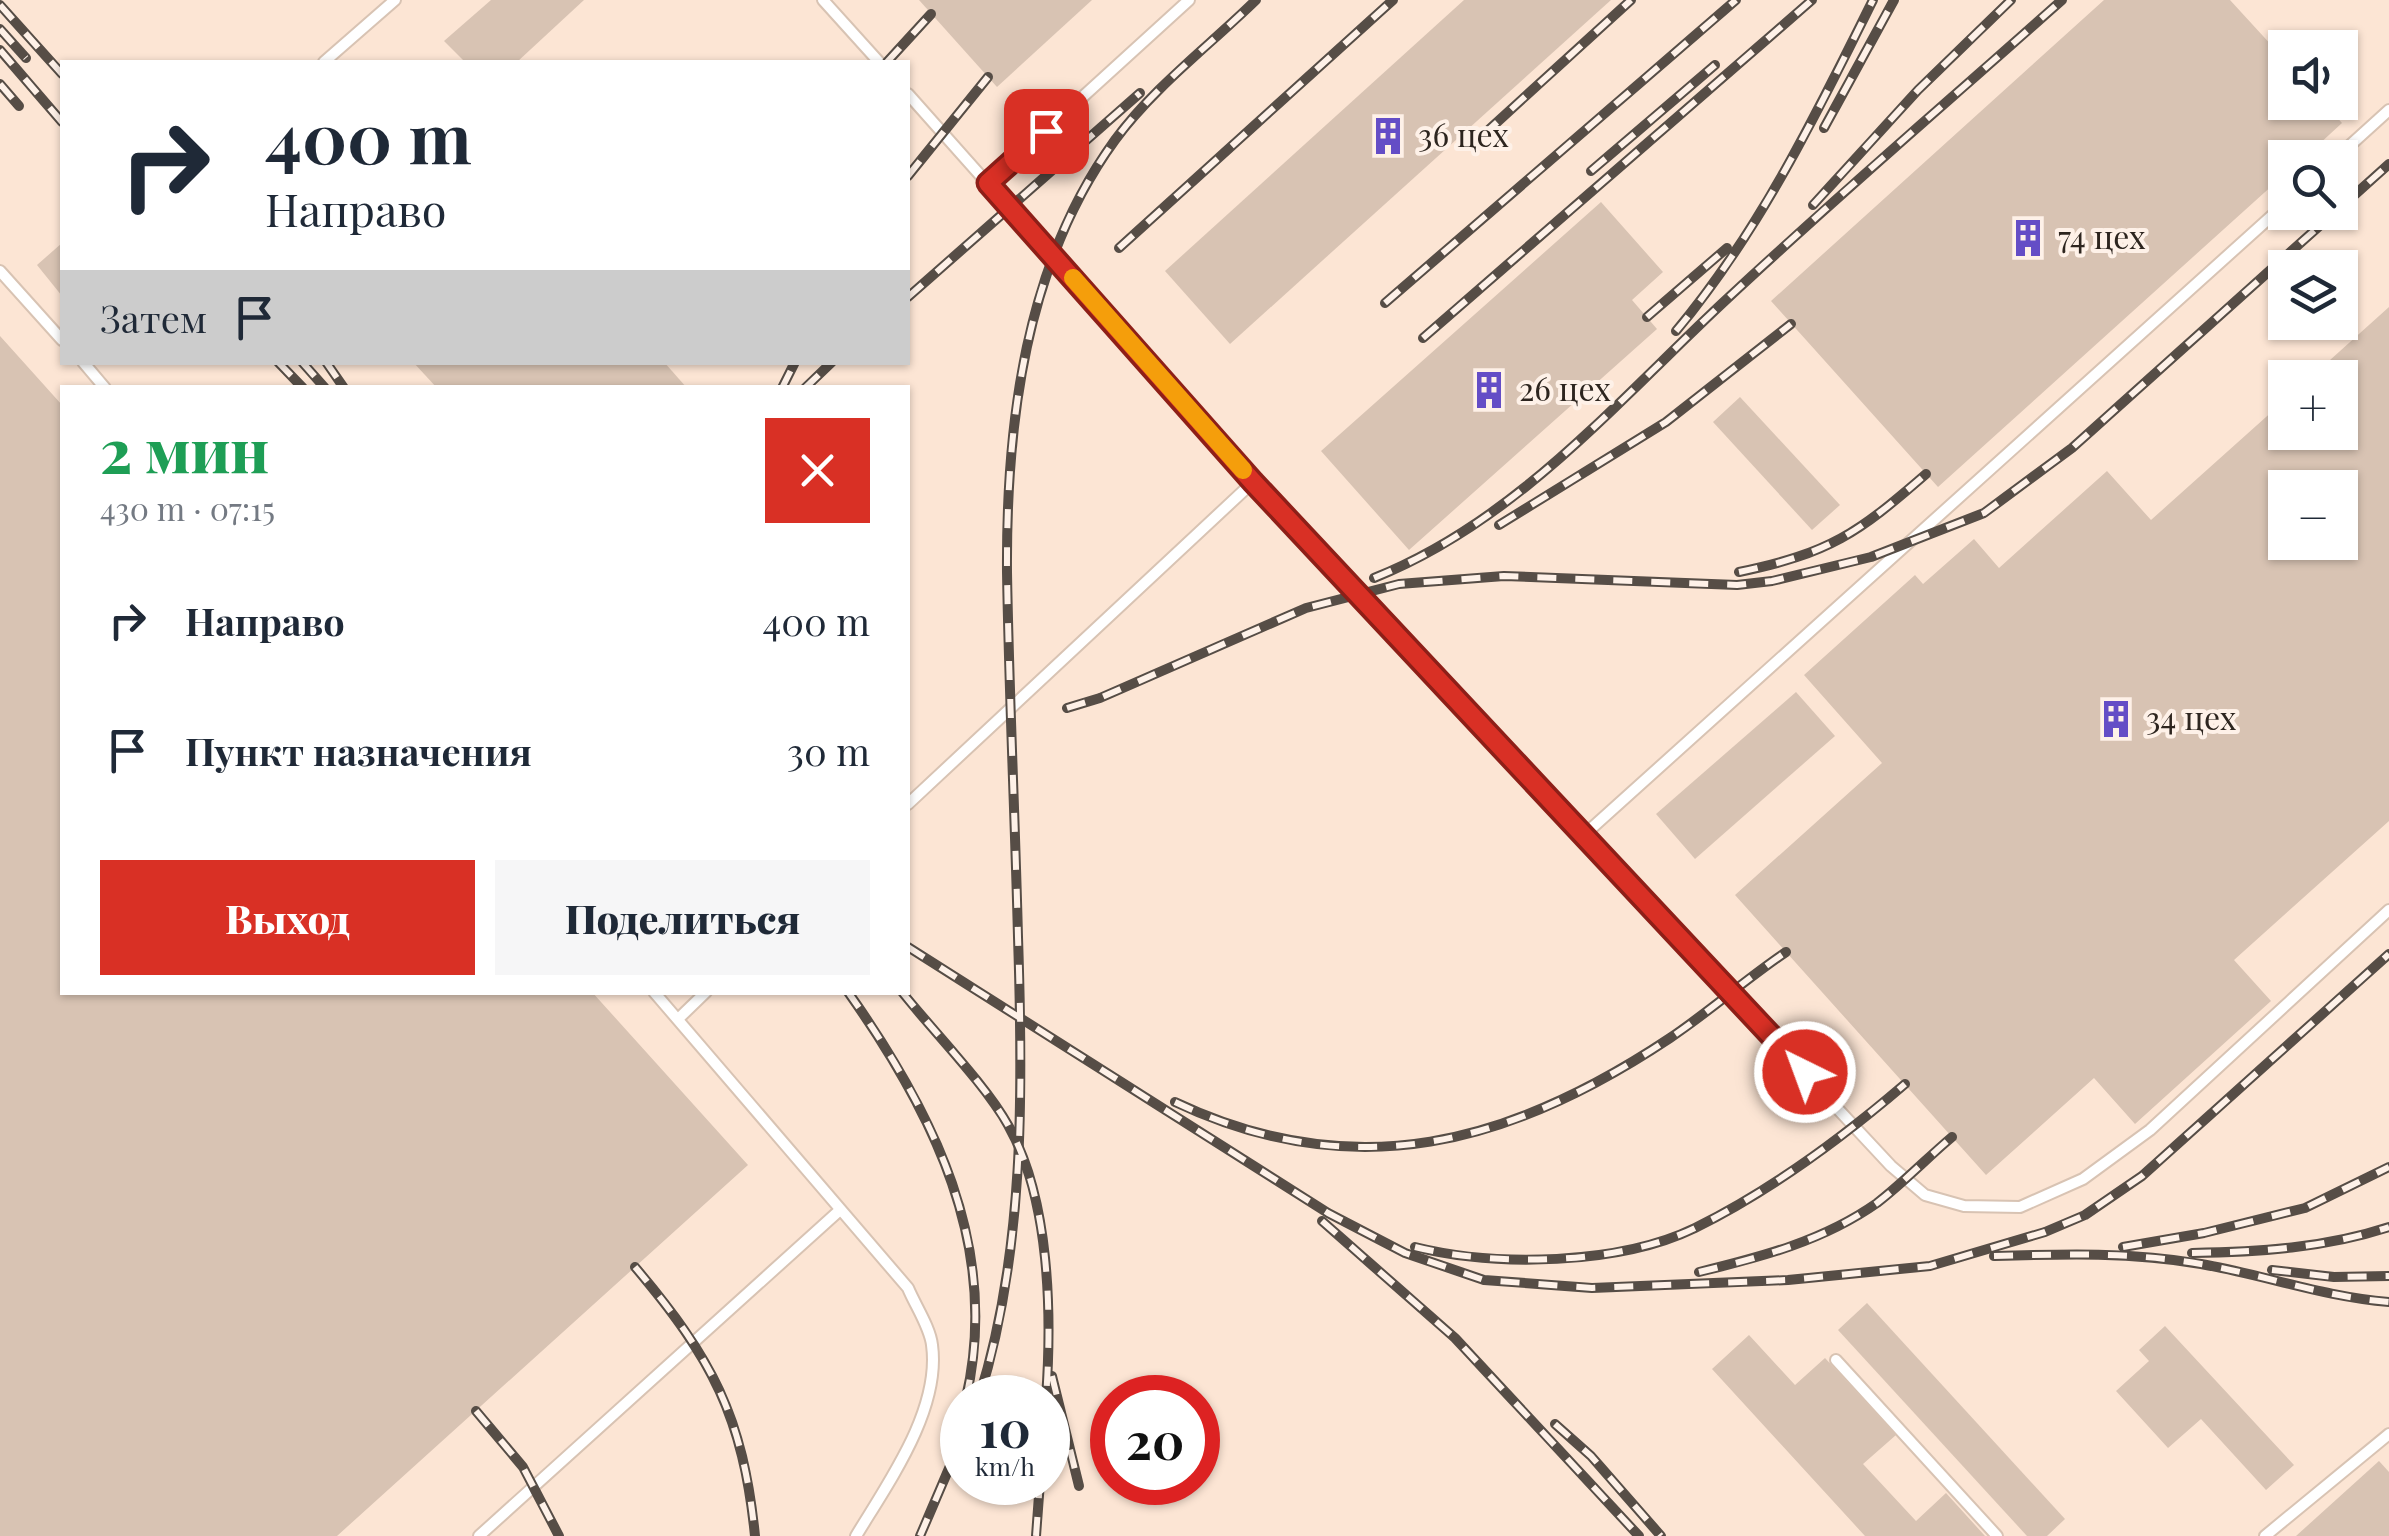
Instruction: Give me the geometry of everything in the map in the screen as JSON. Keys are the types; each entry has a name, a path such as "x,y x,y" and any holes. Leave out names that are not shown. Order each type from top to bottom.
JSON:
{"lane":[{"path":"326,60 395,0"},
{"path":"823,0 878,60"},
{"path":"988,183 1188,0"},
{"path":"910,96 1253,482 1891,1166 1925,1195 1964,1206 2020,1207 2083,1179 2150,1130 2389,910"},
{"path":"2356,140 2389,110"},
{"path":"1584,835 2268,219"},
{"path":"0,271 60,338"},
{"path":"86,365 103,385"},
{"path":"910,802 1253,482"},
{"path":"657,995 908,1288 932,1344 927,1401 903,1458 856,1536"},
{"path":"678,1018 703,995"},
{"path":"479,1536 840,1210"},
{"path":"1836,1360 1997,1536"},
{"path":"2265,1536 2389,1434"}],"shaded area":[{"path":"0,0 2389,0 2389,1536 0,1536"}],"building":[{"path":"491,0 584,0 519,60 463,60 444,41"},
{"path":"919,0 1092,0 997,87"},
{"name":"36 цех","path":"1464,0 1611,0 1230,344 1165,271"},
{"name":"74 цех","path":"2104,0 2230,0 2268,41 2268,120 2342,123 2324,140 2268,140 2268,189 1938,487 1771,301"},
{"name":"26 цех","path":"1601,202 1663,272 1632,300 1657,329 1409,550 1321,451"},
{"path":"60,245 60,294 37,265"},
{"name":"34 цех","path":"2389,307 2389,821 2234,960 2271,1001 2135,1124 2094,1078 1986,1175 1735,895 1882,763 1804,675 1915,575 1923,584 1974,539 1999,568 2107,471 2151,520 2268,415 2268,450 2358,450 2358,360 2330,360 2352,340 2358,340 2358,335"},
{"path":"0,336 60,403 60,995 595,995 748,1165 337,1536 0,1536"},
{"path":"416,365 667,365 684,385 434,385"},
{"path":"1740,397 1840,505 1812,530 1713,422"},
{"path":"1796,692 1835,736 1695,859 1656,814"},
{"path":"1867,1303 2065,1519 2047,1536 2027,1536 1838,1330"},
{"path":"2165,1326 2294,1465 2266,1490 2201,1419 2168,1448 2116,1391 2149,1361 2139,1350"},
{"path":"1749,1335 1795,1385 1825,1358 1896,1435 1863,1464 1916,1521 1946,1493 1985,1536 1865,1536 1712,1369"},
{"path":"2379,1461 2389,1472 2389,1536 2296,1536"}],"railway":[{"path":"985,1375 1005,1285 1018,1169 1020,994 1007,572 1011,459 1027,347 1060,239 1084,188 1115,140 1164,85 1256,0"},
{"path":"1119,248 1393,0"},
{"path":"1483,135 1631,0"},
{"path":"1385,303 1736,0"},
{"path":"1423,338 1812,0"},
{"path":"1676,331 1760,213 1808,129 1873,0"},
{"path":"1824,128 1894,0"},
{"path":"1813,205 1918,90 2011,0"},
{"path":"1374,578 1426,554 1520,492 1605,417 1769,260 2062,0"},
{"path":"0,5 60,72"},
{"path":"889,60 931,14"},
{"path":"0,29 26,58"},
{"path":"0,50 60,120"},
{"path":"1591,171 1715,65"},
{"path":"910,174 988,77"},
{"path":"0,84 19,106"},
{"path":"910,295 1140,93"},
{"path":"2358,192 2389,164"},
{"path":"1067,708 1100,698 1306,608 1399,584 1504,576 1737,585 1772,581 1871,557 1984,513 2072,448 2315,230"},
{"path":"1647,317 1727,248"},
{"path":"1499,525 1666,422 1791,324"},
{"path":"281,365 300,385"},
{"path":"305,365 322,385"},
{"path":"328,365 342,385"},
{"path":"784,385 794,365"},
{"path":"808,385 829,365"},
{"path":"1739,572 1797,557 1841,538 1926,474"},
{"path":"910,948 1328,1213 1405,1253 1484,1280 1592,1288 1788,1280 1930,1266 2045,1232 2085,1215 2142,1176 2389,954"},
{"path":"1175,1102 1241,1128 1306,1143 1369,1147 1430,1142 1491,1127 1551,1105 1610,1075 1685,1028 1786,952"},
{"path":"850,995 907,1085 952,1183 966,1235 974,1288 969,1375"},
{"path":"905,995 986,1092 1022,1155 1033,1187 1045,1258 1047,1375"},
{"path":"1415,1247 1482,1258 1557,1259 1594,1256 1664,1240 1695,1228 1778,1180 1831,1144 1905,1084"},
{"path":"1699,1272 1768,1254 1835,1228 1877,1203 1952,1137"},
{"path":"2123,1247 2204,1233 2305,1208 2389,1167"},
{"path":"1322,1221 1455,1338 1639,1536"},
{"path":"2192,1253 2292,1248 2389,1227"},
{"path":"1994,1256 2098,1255 2175,1260 2389,1302"},
{"path":"635,1267 685,1331 719,1391 742,1456 755,1536"},
{"path":"2272,1270 2334,1277 2389,1276"},
{"path":"476,1411 523,1467 559,1536"},
{"path":"1555,1424 1591,1456 1661,1536"},
{"path":"1070,1449 1079,1486"},
{"path":"920,1536 940,1489"},
{"path":"1036,1536 1038,1505"}],"slow traffic":[{"path":"1073,278 1243,470"}],"place":[{"name":"36 цех","path":"1388,136"},
{"name":"74 цех","path":"2028,238"},
{"name":"26 цех","path":"1489,390"},
{"name":"34 цех","path":"2116,719"}],"route":[{"path":"1046,131 988,183 1253,482 1805,1072"}]}
